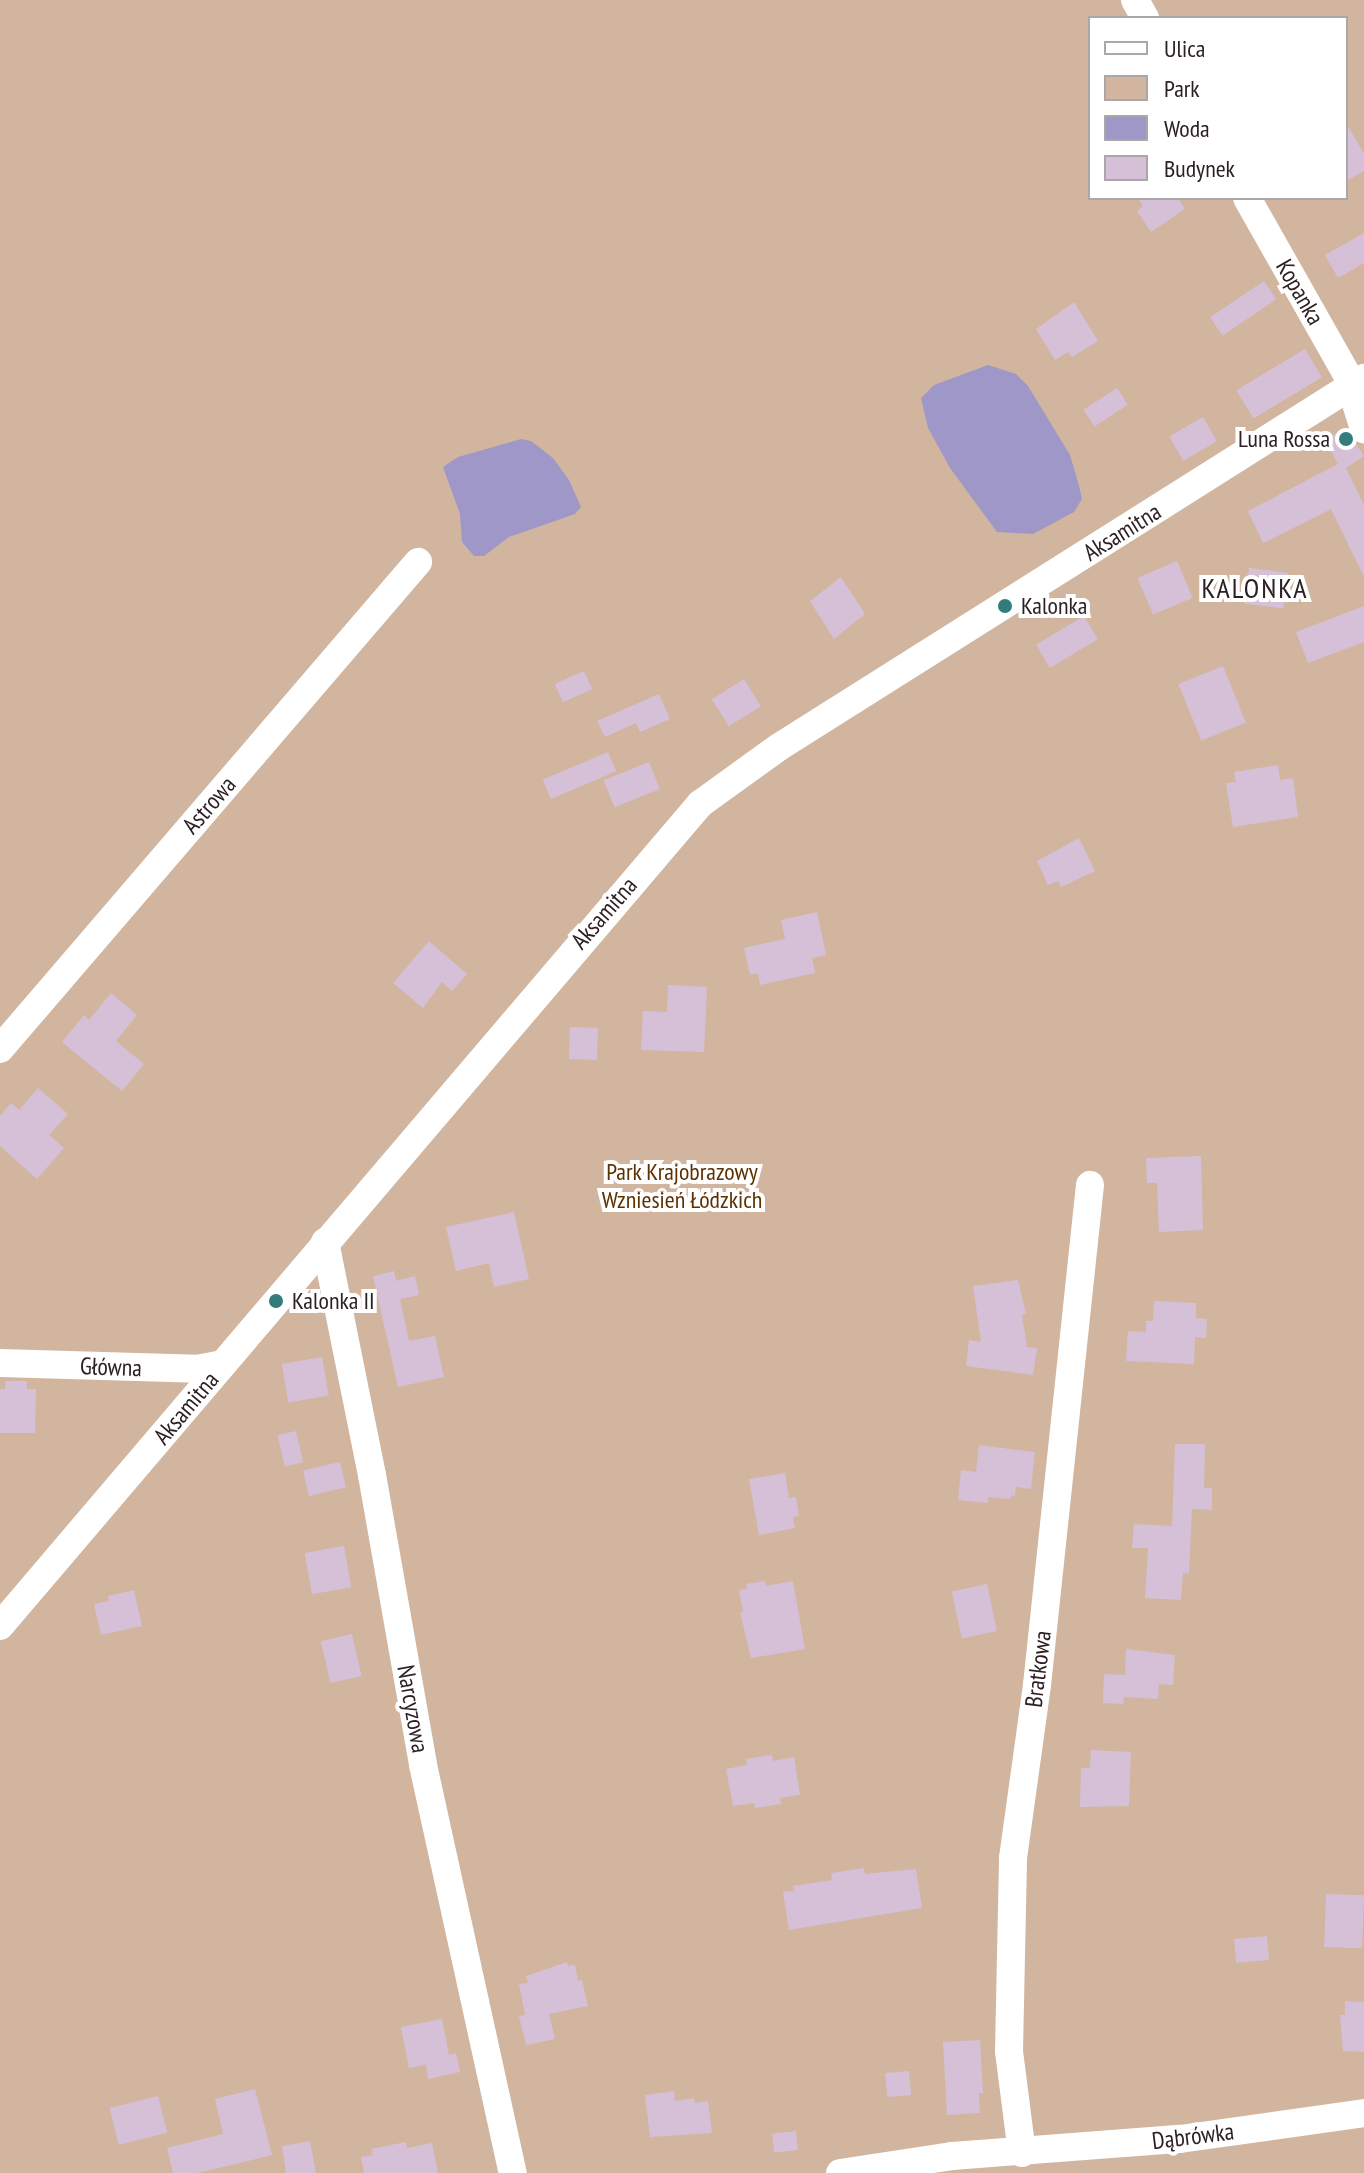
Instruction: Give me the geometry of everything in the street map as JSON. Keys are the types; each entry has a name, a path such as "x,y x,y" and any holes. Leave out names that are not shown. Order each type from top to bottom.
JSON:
{"street":[{"name":"Kopanka","path":"1248,200 1347,375 1357,383 1364,429"},
{"name":"Aksamitna","path":"0,1626 700,804 779,747 1357,383"},
{"name":"Astrowa","path":"0,1049 418,562"},
{"name":"Bratkowa","path":"1022,2153 1009,2051 1013,1858 1037,1685 1090,1185"},
{"name":"Narcyzowa","path":"325,1242 372,1475 423,1765 513,2173"},
{"name":"Główna","path":"0,1363 197,1369 222,1364"},
{"name":"Dąbrówka","path":"840,2173 952,2156 1180,2139 1364,2113"}],"green space":[{"name":"Park Krajobrazowy Wzniesień Łódzkich","path":"0,0 1364,0 1364,2173 0,2173"}],"water":[{"path":"988,365 1016,374 1028,386 1070,455 1079,486 1082,499 1074,512 1033,534 997,532 950,468 928,428 921,398 934,385"},
{"path":"521,439 531,441 553,458 569,480 581,507 575,514 509,537 484,556 474,556 462,542 460,514 443,467 458,457"}],"building":[{"path":"1348,126 1364,154 1364,171 1348,180"},
{"path":"1139,200 1179,200 1185,209 1151,232 1137,211 1143,206"},
{"path":"1364,233 1364,263 1338,278 1325,255"},
{"path":"1264,281 1276,299 1222,336 1210,317"},
{"path":"1074,302 1098,341 1072,357 1068,352 1055,360 1036,329"},
{"path":"1305,349 1322,377 1253,418 1236,390"},
{"path":"1117,388 1128,405 1094,427 1083,410"},
{"path":"1203,417 1217,441 1183,461 1169,436"},
{"path":"1346,428 1364,456 1346,468 1364,505 1364,577 1331,509 1263,543 1248,511 1338,464 1325,440"},
{"path":"1177,561 1193,598 1153,615 1137,578"},
{"path":"1249,568 1288,573 1283,608 1245,604"},
{"path":"841,577 865,614 834,639 810,601"},
{"path":"1364,606 1364,642 1308,663 1296,632"},
{"path":"1084,616 1098,639 1050,668 1036,645"},
{"path":"1223,666 1246,723 1201,741 1178,684"},
{"path":"584,671 592,689 563,702 555,684"},
{"path":"744,679 761,706 729,726 712,699"},
{"path":"659,694 670,719 640,732 636,723 605,737 597,721"},
{"path":"608,752 616,771 551,799 543,780"},
{"path":"649,762 660,789 614,807 604,780"},
{"path":"1278,765 1280,780 1293,778 1298,817 1233,827 1226,783 1236,782 1234,772"},
{"path":"1079,838 1095,871 1061,887 1058,881 1048,885 1037,861"},
{"path":"817,912 826,955 812,958 815,973 760,985 758,973 750,975 744,948 785,939 781,920"},
{"path":"429,941 467,974 452,991 442,982 423,1008 393,983"},
{"path":"668,985 707,987 704,1052 641,1050 643,1011 667,1012"},
{"path":"111,993 137,1015 116,1041 144,1064 122,1091 62,1042 84,1015 89,1020"},
{"path":"570,1027 598,1028 597,1060 569,1059"},
{"path":"38,1088 68,1114 49,1135 64,1148 37,1179 0,1146 0,1116 11,1103 19,1110"},
{"path":"1201,1156 1203,1230 1159,1232 1157,1183 1147,1183 1146,1158"},
{"path":"514,1212 529,1279 494,1287 489,1263 456,1271 446,1227"},
{"path":"394,1271 396,1281 415,1276 419,1295 400,1299 409,1341 435,1336 444,1377 398,1387 373,1276"},
{"path":"1018,1280 1026,1314 1022,1315 1027,1347 1037,1348 1033,1375 966,1366 969,1340 981,1342 973,1286"},
{"path":"1154,1301 1196,1303 1196,1318 1207,1319 1206,1338 1195,1337 1194,1364 1126,1361 1128,1331 1146,1332 1146,1321 1153,1321"},
{"path":"322,1357 329,1395 288,1403 282,1364"},
{"path":"5,1381 27,1381 27,1389 36,1389 35,1433 0,1433 0,1389 5,1389"},
{"path":"296,1431 303,1462 285,1466 277,1435"},
{"path":"1175,1444 1205,1444 1204,1488 1212,1488 1212,1510 1192,1509 1189,1574 1183,1573 1181,1600 1145,1598 1148,1548 1132,1548 1134,1524 1172,1526"},
{"path":"979,1445 1035,1452 1031,1489 1016,1487 1015,1496 1011,1495 1010,1499 988,1497 988,1503 958,1500 961,1470 976,1472"},
{"path":"340,1462 346,1487 309,1496 303,1471"},
{"path":"785,1473 789,1498 796,1497 799,1516 793,1517 795,1528 759,1535 749,1479"},
{"path":"344,1546 351,1587 312,1594 305,1553"},
{"path":"765,1581 766,1586 793,1581 805,1649 751,1658 740,1612 743,1612 739,1590 747,1589 746,1584"},
{"path":"987,1584 997,1631 962,1638 952,1591"},
{"path":"134,1590 142,1626 101,1635 94,1604 109,1601 108,1596"},
{"path":"352,1634 362,1676 330,1683 321,1641"},
{"path":"1126,1649 1175,1655 1173,1685 1159,1684 1158,1699 1124,1697 1123,1704 1103,1703 1104,1674 1125,1675"},
{"path":"1091,1750 1131,1752 1129,1806 1080,1807 1081,1768 1090,1768"},
{"path":"772,1755 773,1761 794,1757 800,1795 780,1798 781,1804 755,1808 754,1803 733,1806 726,1769 747,1765 746,1759"},
{"path":"864,1868 865,1874 916,1869 922,1908 789,1930 783,1892 794,1891 793,1886 832,1880 831,1873"},
{"path":"1326,1894 1364,1895 1362,1948 1324,1947"},
{"path":"1267,1936 1269,1960 1236,1963 1234,1939"},
{"path":"567,1962 568,1966 575,1965 588,2006 549,2014 555,2039 526,2045 519,2016 525,2015 519,1984 528,1983 526,1976"},
{"path":"1345,2001 1364,2002 1364,2052 1343,2051 1340,2015 1345,2015"},
{"path":"442,2019 449,2055 456,2053 460,2072 428,2079 426,2065 409,2068 401,2027"},
{"path":"980,2040 983,2093 979,2093 980,2113 947,2115 943,2042"},
{"path":"909,2071 911,2095 887,2097 885,2073"},
{"path":"255,2089 272,2155 198,2173 173,2173 167,2148 223,2134 215,2099"},
{"path":"674,2091 675,2101 694,2098 695,2103 708,2101 712,2133 650,2137 645,2095"},
{"path":"158,2096 167,2133 119,2145 109,2108"},
{"path":"796,2131 798,2150 774,2152 772,2134"},
{"path":"310,2141 316,2173 286,2173 282,2146"},
{"path":"406,2142 407,2148 432,2143 438,2173 364,2173 361,2157 373,2155 371,2149"}],"place":[{"name":"Luna Rossa","path":"1346,439"},
{"name":"Kalonka","path":"1005,606"},
{"name":"Kalonka II","path":"276,1301"}],"district":[{"name":"KALONKA","path":"1255,588"}]}
